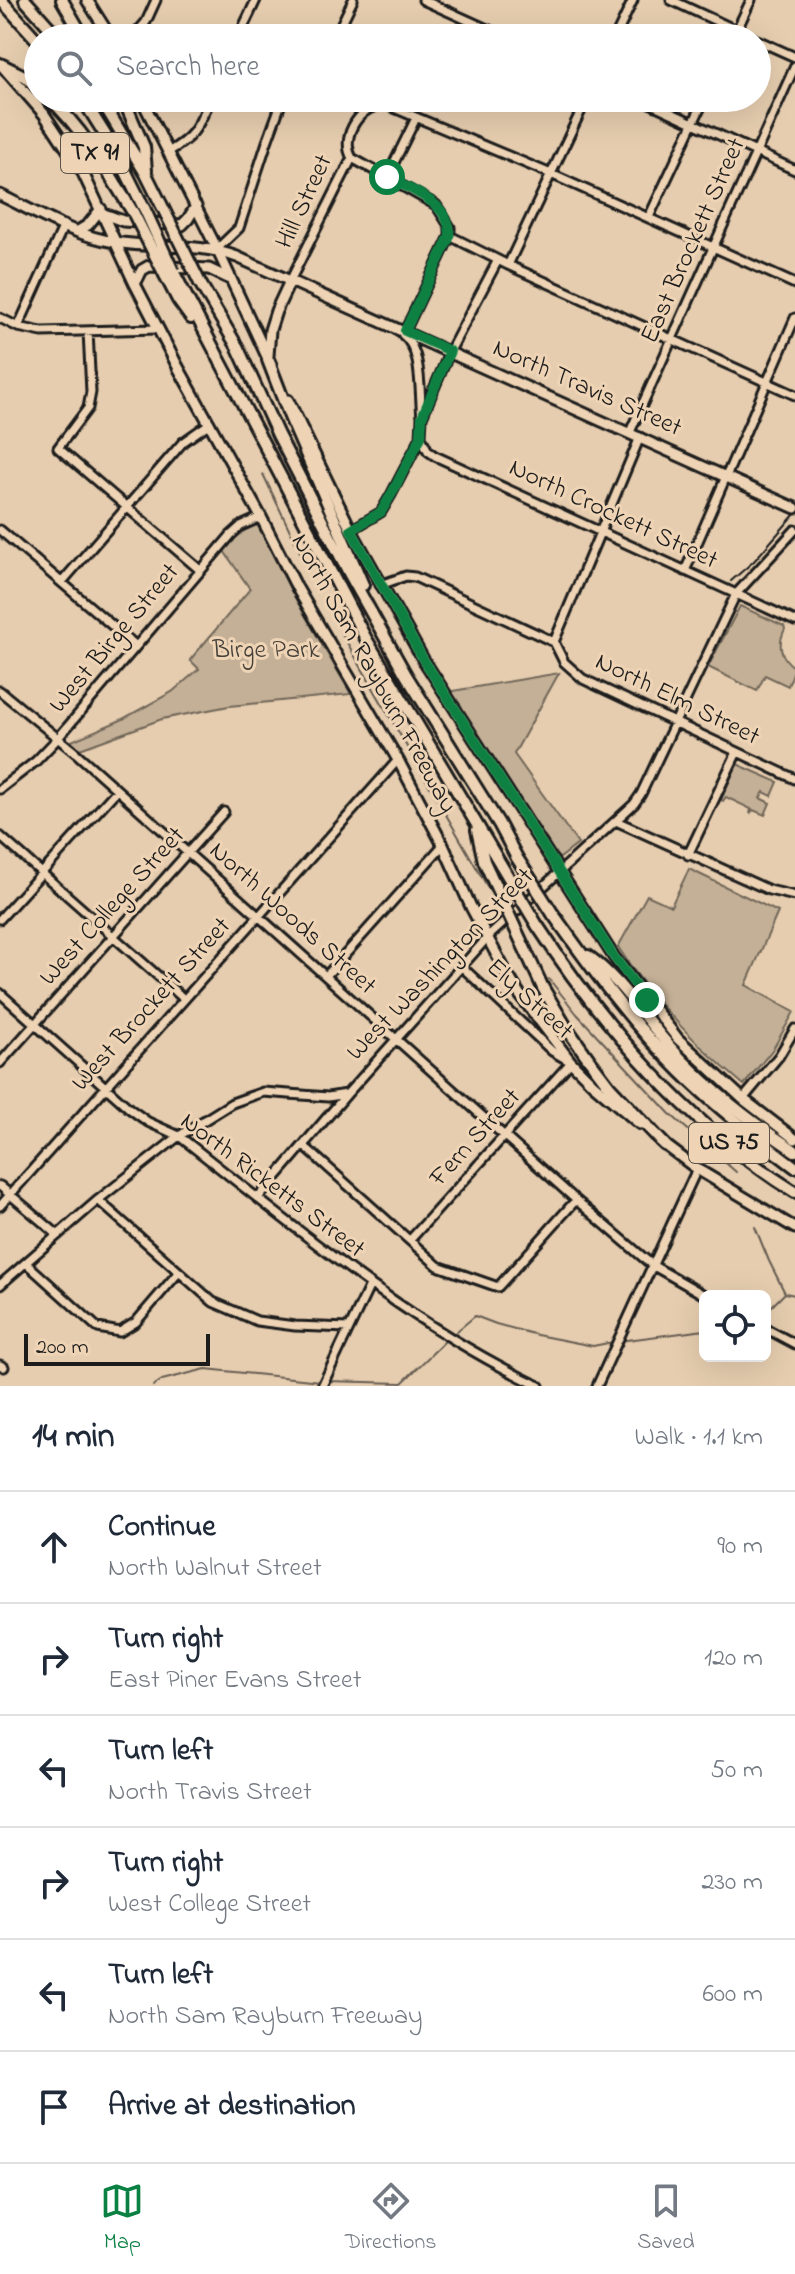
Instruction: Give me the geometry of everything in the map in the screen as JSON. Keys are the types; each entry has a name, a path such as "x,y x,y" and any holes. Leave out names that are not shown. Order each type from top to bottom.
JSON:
{"highway":[{"path":"1,0 24,25"},
{"path":"25,0 46,24"},
{"path":"62,0 76,24"},
{"path":"0,64 24,76"},
{"name":"TX 91","path":"62,112 139,212"},
{"name":"North Sam Rayburn Freeway","path":"91,112 116,152 139,212 169,273 213,349 365,637 537,925 587,997 668,1089 744,1155 795,1192"},
{"name":"North Sam Rayburn Freeway","path":"108,112 146,174 200,283 238,348 278,435 384,635 553,914 624,1009 681,1072 795,1167"},
{"name":"TX 91","path":"129,112 144,147 146,174"},
{"path":"268,360 384,635"},
{"name":"US 75","path":"474,820 484,861 543,988 588,1058 665,1145"},
{"path":"577,947 607,970 672,1049 717,1093 795,1151"}],"main road":[{"path":"87,0 102,24"},
{"name":"North Sam Rayburn Freeway","path":"0,64 24,91"},
{"name":"North Sam Rayburn Freeway","path":"42,112 83,173 158,329 297,588 398,760 443,845 471,907 520,995 571,1062 593,1084 697,1169 795,1228"},
{"name":"North Sam Rayburn Freeway","path":"148,112 351,530 423,659 614,957 671,1029 708,1068 795,1139"},
{"name":"North Travis Street","path":"0,195 78,231 115,242 217,249 795,508"},
{"path":"78,231 102,212 123,221 182,225 196,206"},
{"path":"135,284 142,270 149,266 209,269 230,279"},
{"path":"268,360 270,330 290,281"}],"street":[{"path":"144,24 156,0"},
{"path":"245,24 256,0"},
{"path":"341,24 353,0"},
{"path":"423,0 476,24"},
{"path":"622,24 633,0"},
{"path":"671,0 716,24"},
{"path":"740,24 751,0"},
{"path":"771,46 795,57"},
{"name":"East Brockett Street","path":"630,432 795,66"},
{"path":"168,152 191,137 204,112"},
{"path":"217,249 239,228 278,112"},
{"name":"Hill Street","path":"290,281 352,158 347,150 348,141 355,123 365,112"},
{"name":"Hill Street","path":"403,112 416,118"},
{"path":"508,265 580,112"},
{"path":"669,112 795,170"},
{"path":"649,217 698,112"},
{"path":"387,177 416,118 551,174 795,284"},
{"path":"352,158 436,205 450,227 450,236 405,331"},
{"path":"18,327 64,225"},
{"path":"450,236 795,395"},
{"path":"422,417 450,351 498,260"},
{"path":"0,318 18,327 42,332 158,329"},
{"path":"685,571 795,318"},
{"path":"351,530 381,512 421,437 416,353 412,341 389,324"},
{"path":"88,331 91,372 88,408 58,448 200,570"},
{"path":"62,582 183,442 210,423"},
{"name":"North Crockett Street","path":"421,437 428,451 435,456 795,621"},
{"path":"554,642 640,437"},
{"name":"West Birge Street","path":"0,789 36,761 58,738 231,535 241,526 261,517"},
{"path":"0,530 135,645"},
{"name":"West Washington Street","path":"0,1285 98,1200 179,1136 232,1103 263,1092 328,1097 347,1094 488,938 616,821 641,794 736,594 795,530"},
{"name":"North Elm Street","path":"380,585 406,576 415,577 554,642 568,667 583,679 795,779"},
{"name":"North Woods Street","path":"0,691 117,790 576,1200 663,1274 699,1292"},
{"path":"688,855 737,752"},
{"name":"West Brockett Street","path":"0,1206 398,760"},
{"path":"0,919 117,790"},
{"name":"West College Street","path":"0,1063 224,812"},
{"path":"616,821 769,890 795,896"},
{"path":"0,836 184,999"},
{"path":"326,976 443,845"},
{"name":"Ely Street","path":"462,967 552,1051 571,1062"},
{"name":"North Ricketts Street","path":"0,993 148,1122 179,1136 370,1285 436,1331 539,1386"},
{"path":"743,1099 792,1042 795,1029"},
{"name":"Fern Street","path":"410,1240 571,1062"},
{"path":"258,1198 347,1094"},
{"path":"304,1146 438,1266 498,1287 576,1200"},
{"path":"597,1386 697,1169"},
{"path":"0,1186 58,1235"},
{"path":"98,1200 213,1302 257,1321 349,1328"},
{"path":"26,1263 98,1328 120,1332 136,1322 178,1273"},
{"path":"322,1386 370,1285"},
{"path":"771,1331 795,1344"}],"green space":[{"name":"Birge Park","path":"252,524 258,526 351,694 229,706 162,719 77,750 69,742 121,720 172,692 199,669 190,660 250,589 222,548 240,530"},
{"path":"740,606 784,626 781,650 795,668 788,686 765,675 757,691 708,667"},
{"path":"559,673 514,754 578,844 560,858 552,854 447,692"},
{"path":"737,764 778,782 772,796 764,792 760,798 770,803 765,815 753,810 750,814 751,809 726,797 721,800"},
{"path":"689,869 778,912 746,985 794,1012 773,1049 744,1085 676,1021 618,947 647,895 671,906"}],"waterway":[{"path":"263,474 302,556"},
{"path":"341,632 491,893"},
{"path":"549,979 577,1014 670,1114 736,1172"},
{"path":"755,1227 785,1293"},
{"path":"771,1307 785,1293 795,1295"},
{"path":"451,1336 475,1316 537,1335 593,1346 613,1342"},
{"path":"619,1341 699,1331"},
{"path":"326,1381 402,1383 446,1340"},
{"path":"153,1386 162,1380 206,1369 320,1381"}],"railway":[{"path":"731,581 754,561 795,514"}],"route":[{"path":"387,177 436,205 450,227 450,236 405,331 450,351 422,417 421,437 391,495 381,512 351,530 423,659 614,957 647,1000"}]}
